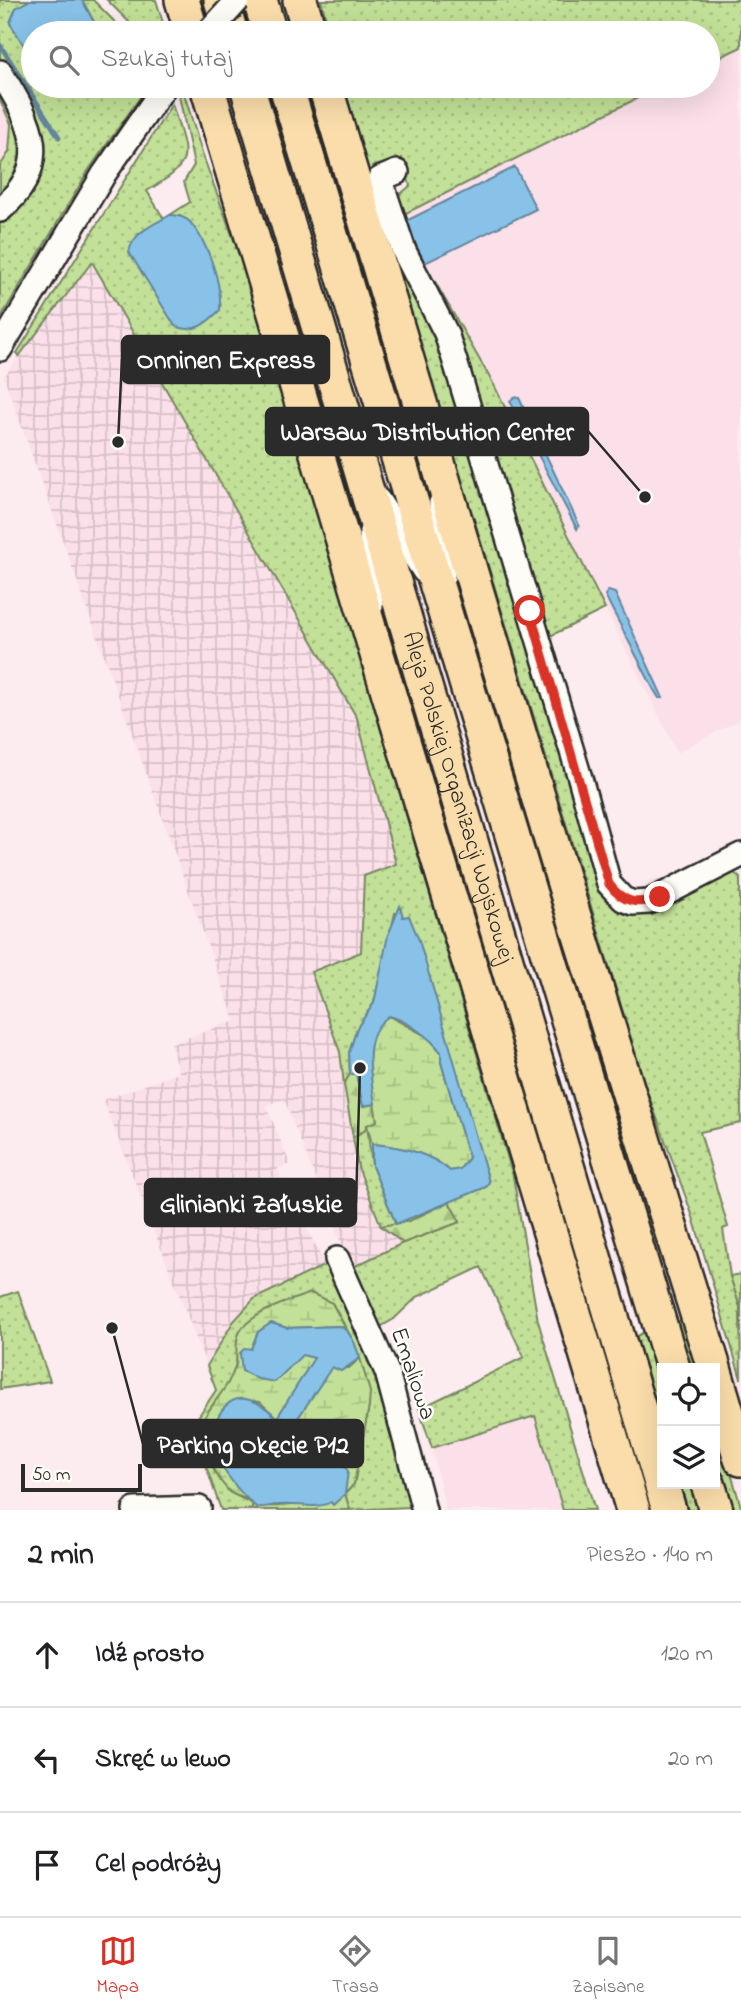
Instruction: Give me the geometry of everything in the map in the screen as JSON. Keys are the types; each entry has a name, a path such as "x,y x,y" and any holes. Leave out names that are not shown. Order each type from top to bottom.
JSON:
{"highway":[{"path":"182,0 188,21"},
{"path":"221,0 227,21"},
{"path":"260,0 266,21"},
{"path":"300,0 306,21"},
{"path":"211,98 633,1509"},
{"name":"Aleja Polskiej Organizacji Wojskowej","path":"251,98 669,1510"},
{"name":"Aleja Polskiej Organizacji Wojskowej","path":"290,98 671,1363"},
{"path":"329,98 712,1363"},
{"path":"720,1390 741,1459"},
{"path":"710,1489 716,1510"}],"street":[{"path":"219,21 238,0"},
{"path":"0,72 28,117 34,148 29,172 22,187 0,209"},
{"path":"0,349 76,218 157,98"},
{"path":"397,172 380,179 404,251 446,333 580,778 589,820 609,884 624,899 633,903 649,902 741,855"},
{"path":"440,471 441,601"},
{"path":"404,480 401,537 404,612"},
{"path":"404,480 479,599"},
{"path":"368,490 441,601"},
{"path":"368,490 372,637"},
{"path":"333,509 404,612"},
{"name":"Emaliowa","path":"337,1259 387,1372 422,1510"},
{"path":"135,1510 199,1508"}],"shaded area":[{"path":"741,47 741,719 677,752 494,385 397,216 638,98 720,98 720,57"},
{"path":"0,98 13,119 8,181 0,188"},
{"path":"91,262 357,718 396,864 365,917 361,952 311,972 340,1052 358,1167 381,1226 403,1243 351,1268 284,1099 266,1105 290,1164 277,1169 325,1265 254,1299 233,1322 207,1366 103,1100 179,1073 170,1044 235,1021 4,377"},
{"path":"535,1416 563,1510 446,1510 432,1448"}],"green space":[{"path":"0,0 30,0 16,8 10,23 21,41 21,98 140,98 90,168 0,319 0,216 36,172 0,64"},
{"path":"82,0 93,0 114,21 93,21"},
{"path":"107,0 156,0 162,21 128,21"},
{"path":"321,0 741,0 741,47 720,57 720,21 327,21"},
{"path":"0,81 28,152 0,203 0,166 9,152 11,124 0,100"},
{"path":"179,98 185,98 202,153 246,273 513,1176 538,1321 595,1510 563,1510 535,1416 432,1448 419,1409 524,1357 481,1267 417,1297 394,1319 380,1327 351,1268 403,1243 460,1222 449,1202 486,1187 489,1182 409,916 403,918 395,913 374,1003 357,1028 349,1053 350,1074 344,1084 340,1052 311,972 361,952 364,876 396,864 357,718 92,262 19,356 17,353 172,104 182,136 184,156 181,165 174,172 147,191 164,219 138,234 181,216 170,215 190,202 184,182 194,165"},
{"path":"347,98 638,98 398,217 494,385 605,609 550,636 541,604 532,600 451,335 404,241 394,209 397,197 410,186 402,158 372,167 399,254 446,349 519,587 518,608 523,632 545,672 578,784 581,820 603,891 626,909 642,908 722,871 730,869 740,878 741,1123 700,1132 728,1227 723,1229 730,1276 740,1307 741,1379 693,1217 646,1088 474,519 470,520"},
{"path":"389,1016 428,1037 441,1052 441,1062 469,1158 460,1169 450,1171 433,1159 413,1152 372,1144 367,1125 377,1121 370,1080 370,1050 379,1025"},
{"path":"356,1073 363,1106 375,1104 377,1122 367,1125 364,1131 353,1137 344,1084 350,1074"},
{"path":"367,1125 372,1166 396,1224 381,1226 358,1167 353,1137"},
{"path":"544,1146 653,1510 644,1510 535,1149"},
{"path":"449,1202 460,1222 403,1243 381,1226 409,1221"},
{"path":"325,1265 370,1345 416,1499 410,1507 350,1510 345,1494 354,1484 369,1406 355,1344 332,1303 249,1322 241,1332 231,1378 205,1417 209,1461 229,1492 253,1504 251,1510 221,1510 196,1437 198,1417 216,1390 207,1366 233,1322 254,1299"},
{"path":"741,1274 741,1333 740,1307 730,1276"},
{"path":"18,1291 50,1381 0,1389 0,1297"},
{"path":"311,1293 332,1303 346,1329 340,1326 287,1328 271,1323 258,1332 251,1349 240,1353 309,1354 315,1357 277,1418 260,1402 237,1399 222,1465 247,1499 239,1497 222,1483 211,1465 202,1434 206,1415 234,1371 237,1341 243,1327 265,1311"},
{"path":"685,1320 698,1363 688,1363 676,1322"},
{"path":"644,1332 657,1375 657,1407 636,1337"},
{"path":"360,1358 370,1392 369,1406 354,1484 345,1494 342,1463 323,1453 296,1465 284,1463 278,1454 280,1445 332,1366 349,1368"},
{"path":"720,1436 741,1507 741,1510 732,1510 720,1468"},
{"path":"682,1489 692,1489 698,1510 688,1510"},
{"path":"345,1494 350,1510 251,1510 253,1504 278,1506 331,1501 333,1504"}],"water":[{"path":"30,0 82,0 93,21 21,21 21,41 10,23 16,8"},
{"path":"515,167 536,209 425,263 404,222"},
{"path":"170,215 185,219 197,231 208,252 219,288 220,310 205,323 194,328 175,326 129,252 139,234"},
{"path":"514,397 519,398 579,525 577,529 510,401"},
{"path":"608,591 615,593 663,698 659,698 654,690 611,607 605,595"},
{"path":"400,906 403,917 409,916 419,940 489,1182 486,1187 396,1224 372,1166 372,1144 413,1152 433,1159 450,1171 460,1169 469,1158 441,1062 441,1052 418,1030 389,1016 374,1034 370,1069 375,1104 363,1106 356,1074 350,1074 349,1053 357,1028 374,1003 388,935"},
{"path":"271,1323 287,1328 340,1326 351,1336 360,1358 341,1371 332,1367 280,1445 278,1454 284,1463 296,1465 322,1453 342,1463 348,1471 345,1494 333,1505 331,1502 320,1506 256,1507 234,1484 216,1454 212,1432 223,1409 230,1402 238,1399 254,1401 277,1418 314,1358 302,1355 275,1382 258,1379 242,1371 240,1353 245,1348 251,1349 258,1332"}],"waterway":[{"path":"0,45 21,78"},
{"path":"34,98 59,137"}],"place":[{"name":"Onninen Express","path":"118,442"},
{"name":"Warsaw Distribution Center","path":"645,497"},
{"name":"Glinianki Załuskie","path":"360,1068"},
{"name":"Parking Okęcie P12","path":"112,1328"}],"route":[{"path":"530,611 609,884 624,899 633,903 649,902 660,897"}]}
